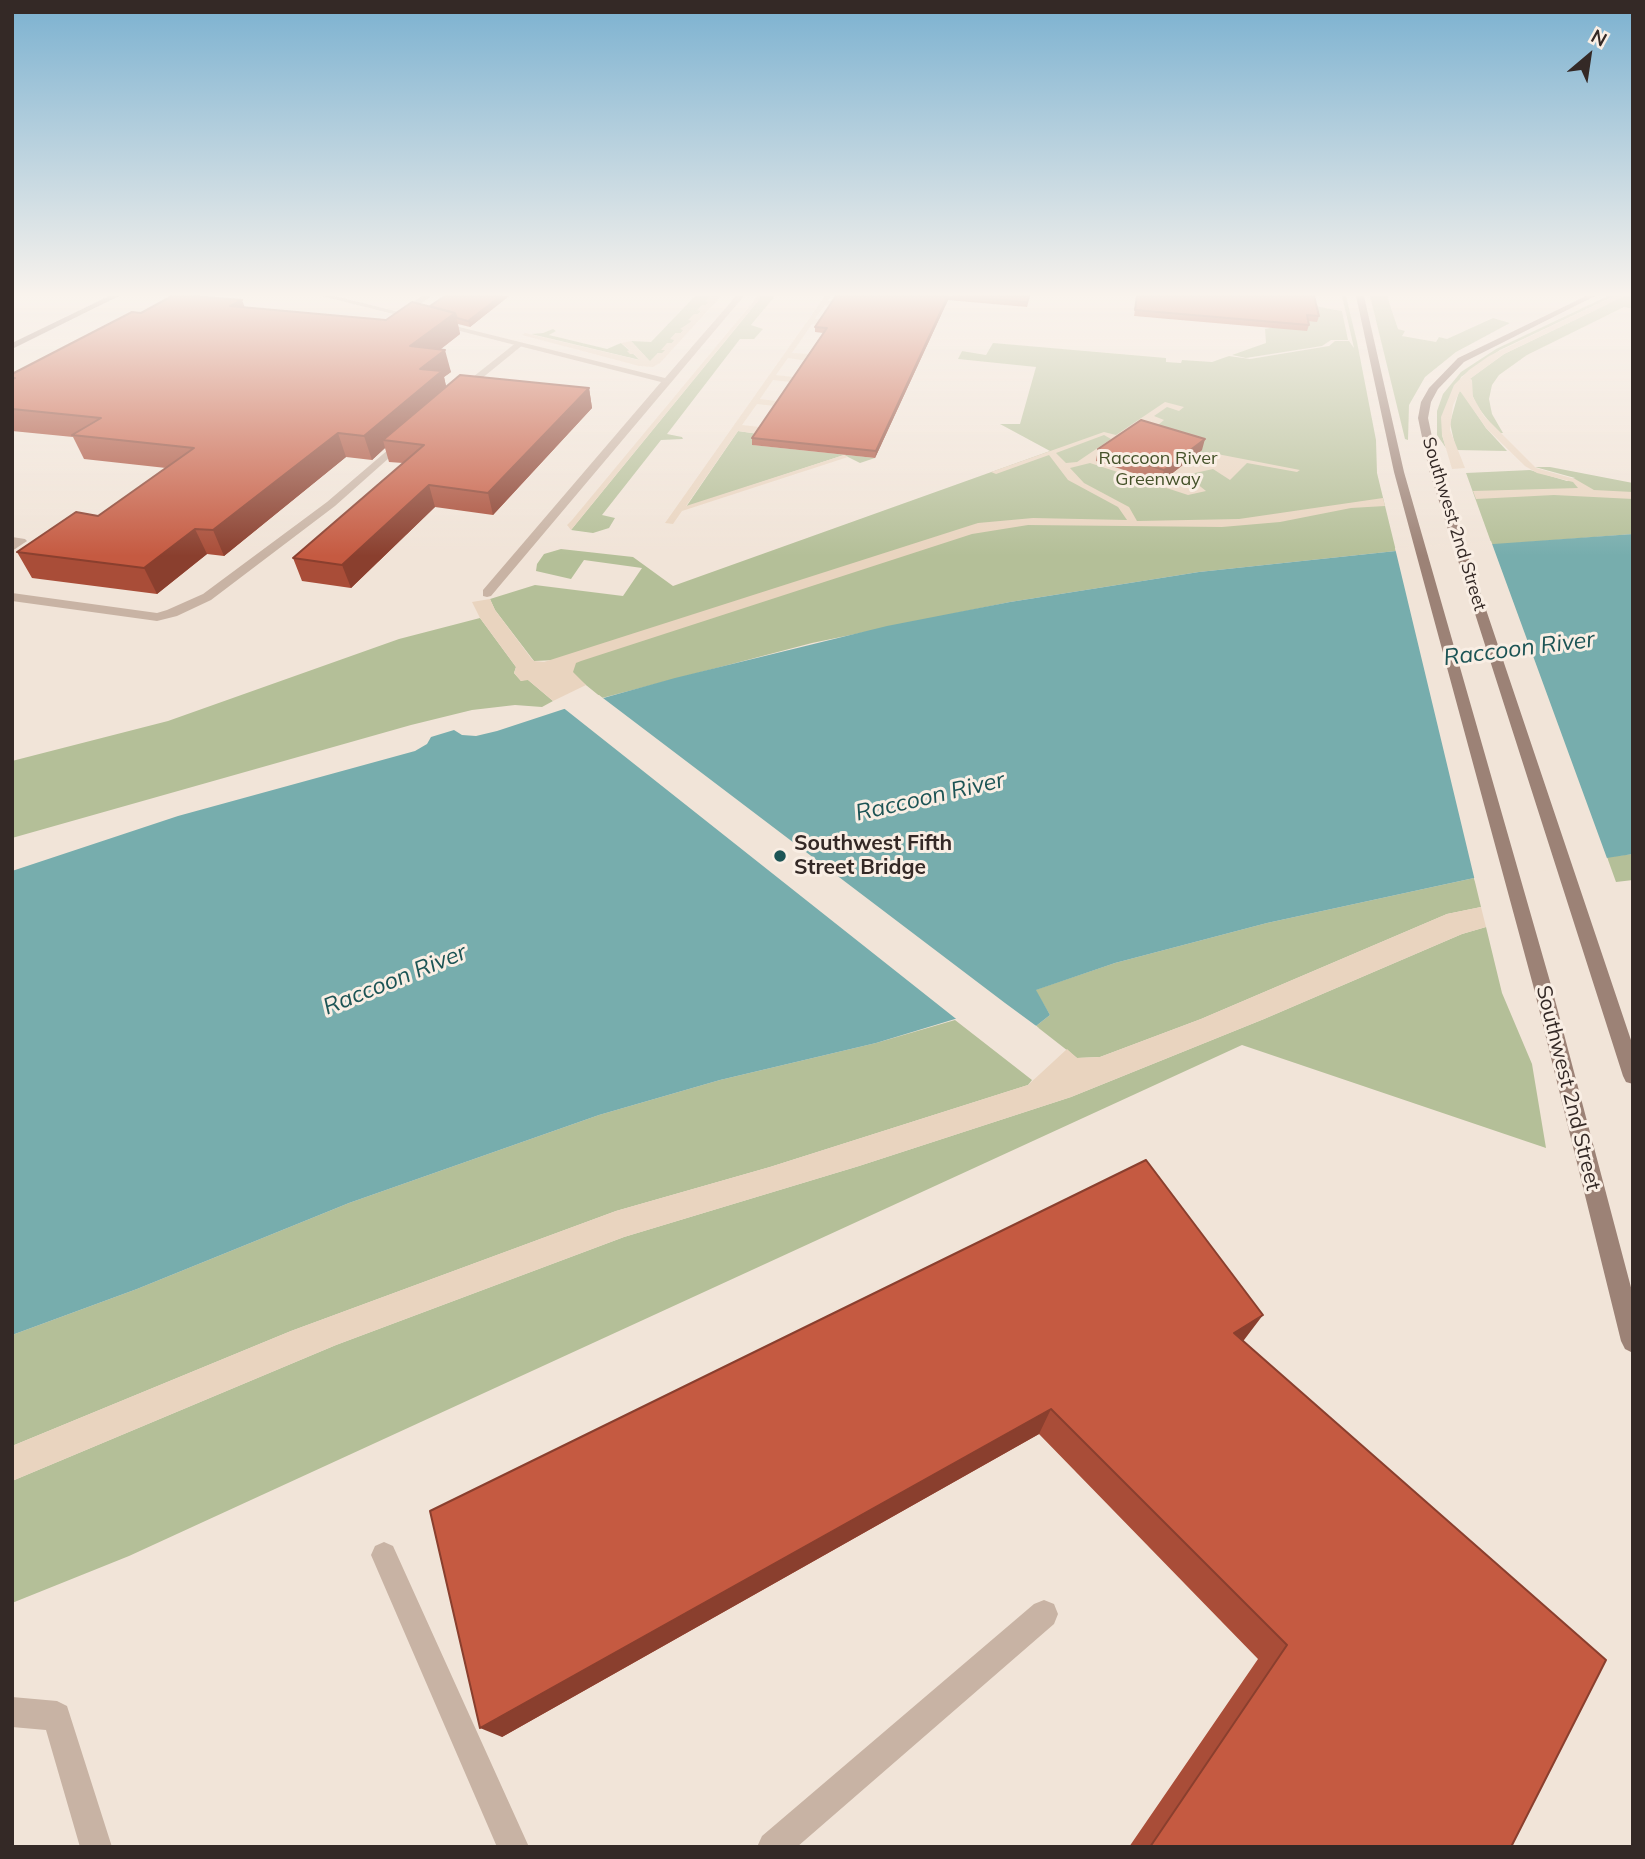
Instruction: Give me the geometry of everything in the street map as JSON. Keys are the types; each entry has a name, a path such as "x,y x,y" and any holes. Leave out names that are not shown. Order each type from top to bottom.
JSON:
{"main road":[{"name":"Southwest 2nd Street","path":"1379,383 1399,472 1542,985 1633,1341"},
{"name":"Southwest 2nd Street","path":"1439,383 1426,401 1423,418 1426,442 1597,974 1633,1076"}],"street":[{"path":"453,397 471,383"},
{"path":"487,593 666,383"},
{"path":"15,601 157,617 172,613 207,597 331,504 409,436"},
{"path":"12,540 21,541 12,548"},
{"path":"384,1555 513,1847"},
{"path":"773,1847 1044,1614"},
{"path":"12,1712 57,1716 96,1847"}],"green space":[{"path":"691,383 706,383 667,434 683,439 661,440 602,515 615,518 609,528 593,533 571,530"},
{"name":"Raccoon River Greenway","path":"1032,383 1365,383 1376,440 1377,473 1396,551 1199,572 1010,602 812,643 602,698 555,660 534,661 495,610 490,599 535,585 623,596 642,568 584,560 571,579 536,571 544,554 561,549 633,557 673,586 1050,451 1000,424 1020,424"},
{"path":"1391,383 1422,383 1409,405 1408,440 1405,439"},
{"path":"1452,383 1459,383 1442,435 1446,448 1437,435 1437,411 1443,394"},
{"path":"1472,383 1494,383 1489,399 1492,414 1503,433 1498,433 1477,406 1471,392"},
{"path":"1459,391 1507,451 1456,450 1450,423"},
{"path":"738,431 759,434 753,445 875,458 860,463 844,455 686,507"},
{"path":"1535,467 1550,467 1633,483 1633,534 1492,545 1466,473 1530,470 1567,481 1575,478"},
{"path":"480,618 516,667 514,673 521,681 527,679 553,701 542,707 515,705 472,710 411,725 12,838 12,761 168,721 399,639"},
{"path":"1633,854 1633,880 1616,882 1607,857"},
{"path":"1474,878 1481,907 1447,914 1201,1019 1100,1057 1077,1058 1036,1026 1050,1015 1035,990 1115,963 1267,923"},
{"path":"1486,927 1502,993 1532,1064 1546,1148 1242,1045 129,1556 12,1603 12,1481 336,1345 624,1237 859,1166 1071,1097 1264,1019 1462,934"},
{"path":"955,1020 1032,1080 1028,1085 770,1167 616,1211 291,1331 12,1446 12,1335 137,1289 349,1203 599,1115 720,1080 876,1043"}],"shaded area":[{"path":"686,383 691,383 571,530 567,525"},
{"path":"764,383 771,383 760,399 786,402 783,407 757,404 742,425 760,427 759,434 738,431 686,506 844,455 848,457 682,511 673,524 665,523"},
{"path":"1472,383 1473,397 1484,416 1536,468 1575,479 1594,490 1633,492 1633,499 1554,495 1476,499 1473,491 1578,488 1573,482 1537,473 1525,466 1486,428 1460,391 1453,405 1450,430 1465,468 1452,469 1442,435 1441,417 1454,385"},
{"path":"1165,402 1184,407 1179,411 1167,407 1154,416 1164,420 1152,430 1178,449 1207,458 1212,453 1300,470 1297,472 1247,463 1230,480 1213,469 1186,475 1206,491 1188,495 1090,463 1070,468 1084,483 1129,507 1137,521 1239,519 1383,498 1385,506 1351,508 1280,522 1222,527 1028,525 972,534 581,661 576,663 573,672 586,685 553,701 528,680 521,681 514,673 516,667 480,618 472,602 490,599 495,610 531,658 544,662 978,523 1033,518 1127,520 1118,507 1068,480 1049,455 996,474 991,472 1104,432 1116,435","holes":["1104,435 1111,439 1077,462 1066,463 1056,453"]},
{"path":"1481,907 1486,927 1462,934 1264,1019 1071,1097 859,1166 624,1237 336,1345 12,1481 12,1446 291,1331 616,1211 770,1167 1028,1085 1067,1049 1077,1058 1100,1057 1201,1019 1447,914"}],"water":[{"name":"Raccoon River","path":"1633,534 1633,854 1474,878 1267,923 1115,963 1036,990 1050,1015 1036,1026 998,1013 955,1019 876,1043 720,1080 599,1115 349,1203 137,1289 12,1335 12,871 178,816 415,751 427,744 431,737 454,730 462,735 476,736 497,731 675,678 887,626 1010,602 1199,572 1396,551"}],"pier":[{"path":"1491,541 1608,861 1475,881 1395,548"},
{"name":"Southwest Fifth Street Bridge","path":"599,695 1039,1028 998,1017 960,1022 561,706"}],"building":[{"path":"12,383 428,383 364,436 338,433 213,530 195,529 144,568 17,552 76,512 98,516 194,448 72,435 101,418 12,409"},
{"path":"451,383 537,383 589,388 488,493 429,485 342,565 293,558 424,445 383,440"},
{"path":"790,383 908,383 876,451 752,438"},
{"path":"1141,420 1205,439 1164,470 1098,449"},
{"path":"1146,1160 1263,1315 1234,1333 1606,1660 1511,1847 1150,1847 1287,1645 1051,1409 480,1728 430,1511"}],"place":[{"name":"Southwest Fifth Street Bridge","path":"780,856"}]}
